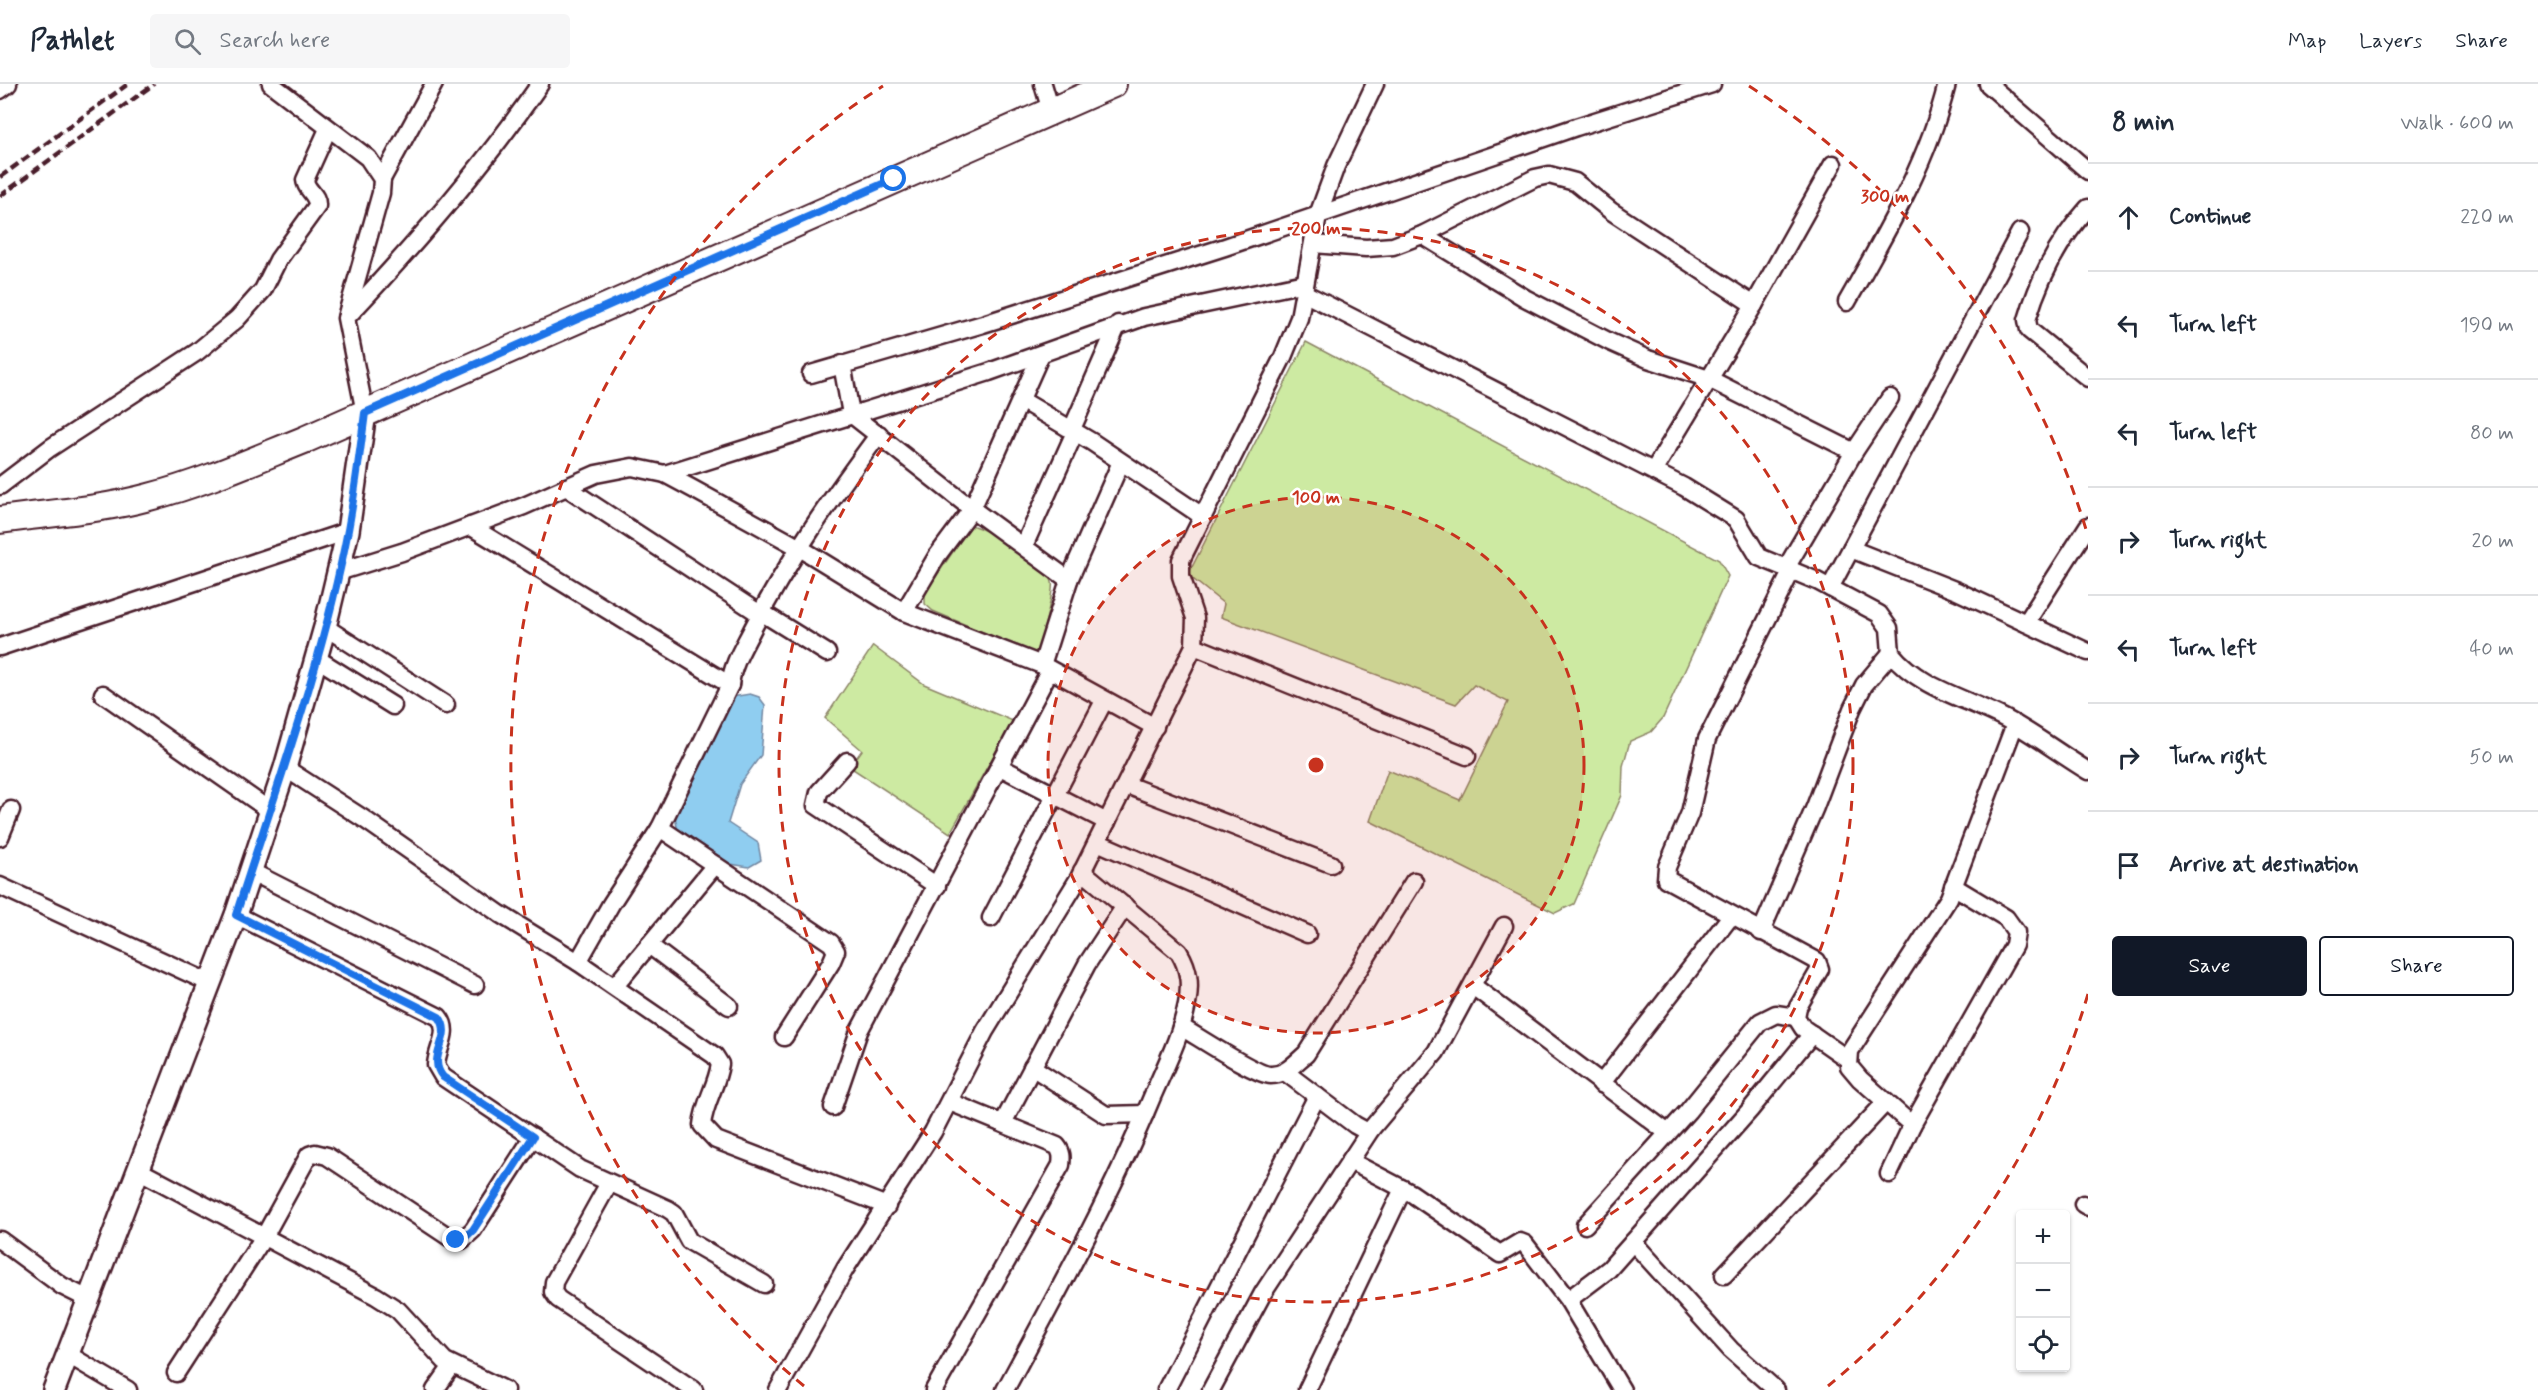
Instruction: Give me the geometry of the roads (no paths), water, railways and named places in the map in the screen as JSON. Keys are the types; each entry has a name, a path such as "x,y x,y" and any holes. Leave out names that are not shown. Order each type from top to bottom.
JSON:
{"main road":[{"path":"0,520 107,507 150,497 295,444 1113,84"}],"street":[{"path":"0,90 8,84"},
{"path":"271,84 368,158 377,167 382,179"},
{"path":"54,1390 236,915 269,810 285,768 325,627 348,531 365,413 346,318 381,193 382,179 434,84"},
{"path":"346,318 478,170 540,84"},
{"path":"1043,84 1051,111"},
{"path":"778,1390 845,1269 887,1206 950,1102 985,1031 1082,871 1194,646 1195,618 1181,576 1181,560 1283,357 1299,318 1318,215 1336,166 1375,84"},
{"path":"811,375 982,324 1712,84"},
{"path":"1847,302 1896,216 1940,111 1947,84"},
{"path":"1988,84 2088,171"},
{"path":"0,486 50,448 197,352 253,302 269,281 278,260 317,206 315,196 306,185 305,180 328,129"},
{"path":"1654,470 1754,304 1833,164"},
{"path":"1313,244 1366,248 1393,246 1422,235 1534,178 1549,175 1575,182 1611,212 1754,304"},
{"path":"2088,208 2070,228 2054,254 2027,320 2029,330 2088,378"},
{"path":"1830,588 2020,232"},
{"path":"1422,235 1525,298 1610,342 1648,359 1709,379 1854,452"},
{"path":"665,474 1041,354 1118,324 1177,309 1304,288 1654,470 1736,519 1759,557 1830,588 1886,620 1891,653 1911,674 2015,724 2088,771"},
{"path":"1023,546 1118,324"},
{"path":"904,612 937,556 972,509 1041,354"},
{"path":"842,364 851,414 972,509 1069,580"},
{"path":"1849,1060 1803,1028 1796,1017 1798,1007 1820,969 1817,962 1671,884 1666,879 1667,867 1690,813 1707,739 1789,569 1854,452 1890,398"},
{"path":"1020,400 1073,430 1202,516"},
{"path":"578,962 611,904 660,828 730,685 732,671 761,613 800,548 879,434"},
{"path":"833,1107 860,1031 1000,767 1046,667 1069,580 1121,462"},
{"path":"338,572 470,526 618,468 632,467 665,474 800,548 904,612 1046,667 1104,701 1155,727"},
{"path":"566,487 827,654"},
{"path":"470,526 730,685"},
{"path":"2026,623 2088,526"},
{"path":"0,647 348,531"},
{"path":"1851,549 1957,591 2088,652"},
{"path":"325,627 446,705"},
{"path":"1194,646 1467,756"},
{"path":"1761,932 1815,807 1852,709 1864,685 1891,653"},
{"path":"316,658 393,706"},
{"path":"103,694 269,810"},
{"path":"991,918 1104,701"},
{"path":"1912,1125 1860,1079 1849,1066 1850,1051 1930,930 1953,886 2015,724"},
{"path":"847,761 819,792 816,805 937,886"},
{"path":"1000,767 1107,822"},
{"path":"285,768 382,831 509,920 615,986 715,1056 720,1064 703,1111 702,1125 706,1133 716,1140 887,1206"},
{"path":"1127,784 1331,864"},
{"path":"0,837 12,810"},
{"path":"660,828 831,943 836,951 831,963 784,1037"},
{"path":"1097,842 1307,934"},
{"path":"615,986 715,865"},
{"path":"250,871 475,985"},
{"path":"1005,1390 1075,1258 1145,1114 1181,1027 1187,1002 1188,966 1179,952 1082,871"},
{"path":"1181,1027 1254,1070 1269,1076 1285,1072 1306,1054 1414,881"},
{"path":"0,886 210,982"},
{"path":"1889,1174 1912,1125 2014,945 2016,932 2006,918 1953,886"},
{"path":"1003,1123 1087,964 1125,906"},
{"path":"236,915 439,1017 445,1024 446,1031 436,1056 437,1070 443,1077 580,1169 668,1209 674,1213 689,1241 764,1284"},
{"path":"1601,1084 1731,916"},
{"path":"1211,1390 1263,1293 1371,1129 1436,1052 1504,926"},
{"path":"649,945 729,1006"},
{"path":"1473,986 1668,1133"},
{"path":"1585,1225 1668,1133 1760,1022 1776,1014 1796,1017"},
{"path":"1568,1300 1609,1269 1750,1110 1812,1034"},
{"path":"1032,1067 1106,1115 1145,1114"},
{"path":"1285,1072 1360,1129 1371,1129"},
{"path":"1166,1390 1317,1096"},
{"path":"934,1390 1061,1165 1061,1151 1057,1146 950,1102"},
{"path":"1724,1275 1799,1199 1886,1102"},
{"path":"176,1374 265,1235 305,1159 315,1153 327,1156 449,1237 462,1240 473,1230 533,1137"},
{"path":"1350,1161 1403,1189 1500,1254 1524,1243 1568,1300 1622,1390"},
{"path":"138,1170 265,1235 398,1310 430,1349 452,1366 505,1390"},
{"path":"609,1183 554,1282 553,1292 558,1299 694,1390"},
{"path":"1307,1390 1403,1189"},
{"path":"0,1240 62,1286 88,1299"},
{"path":"1633,1242 1731,1350 1776,1390"},
{"path":"67,1354 128,1390"},
{"path":"435,1390 452,1366"}],"water":[{"path":"750,694 759,697 765,705 761,755 740,784 728,823 758,843 761,860 749,867 724,863 678,832 674,811 732,697"}],"railway":[{"path":"0,177 128,84"},
{"path":"0,196 154,84"}]}
